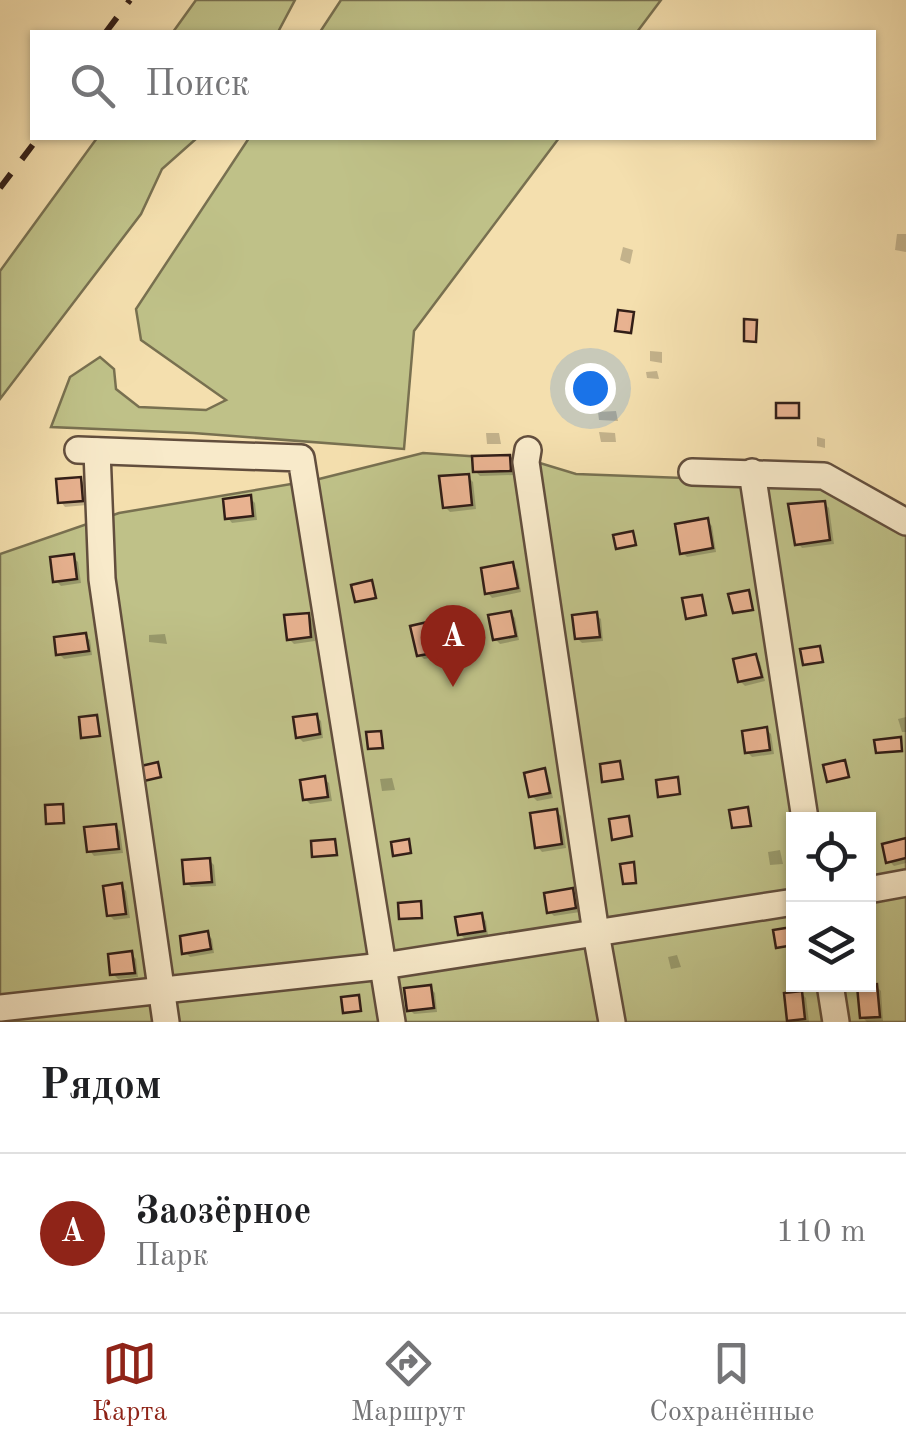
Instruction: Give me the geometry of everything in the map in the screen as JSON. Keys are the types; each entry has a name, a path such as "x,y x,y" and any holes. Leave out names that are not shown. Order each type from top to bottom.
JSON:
{"street":[{"path":"166,1022 102,580 88,450 301,458 392,1022"},
{"path":"528,450 526,462 612,1022"},
{"path":"692,472 824,476 906,522"},
{"path":"752,472 804,812"},
{"path":"876,889 906,883"},
{"path":"0,1008 382,966 786,903"},
{"path":"831,992 836,1022"}],"green space":[{"path":"196,0 295,0 279,30 174,30"},
{"path":"341,0 661,0 638,30 321,30"},
{"path":"96,140 195,140 162,169 141,214 0,399 0,271"},
{"path":"248,140 557,140 414,331 404,449 51,427 70,377 100,357 114,369 116,389 139,407 206,410 226,400 141,340 136,309"},
{"path":"423,453 530,460 576,474 820,483 906,530 906,1022 0,1022 0,554 119,513 315,480"}],"building":[{"path":"618,310 634,312 631,333 615,331"},
{"path":"744,319 757,320 756,342 744,341"},
{"path":"776,403 799,403 799,418 776,418"},
{"path":"510,455 511,471 473,472 472,456"},
{"path":"469,474 472,505 443,508 439,476"},
{"path":"81,477 83,501 58,503 56,479"},
{"path":"251,495 253,516 225,519 223,499"},
{"path":"825,501 830,540 795,545 788,504"},
{"path":"708,518 713,548 680,554 675,524"},
{"path":"633,531 636,545 616,549 613,535"},
{"path":"74,554 77,579 53,582 50,557"},
{"path":"513,562 518,588 485,594 481,568"},
{"path":"372,580 376,598 355,602 351,585"},
{"path":"749,590 753,610 733,613 728,594"},
{"path":"702,595 706,615 686,619 682,598"},
{"path":"511,611 516,636 493,640 488,615"},
{"path":"597,612 600,637 575,639 572,615"},
{"path":"309,613 311,637 287,640 284,615"},
{"path":"436,620 444,651 417,656 410,626"},
{"path":"86,633 89,651 56,655 54,637"},
{"path":"820,646 823,662 803,665 800,649"},
{"path":"756,654 762,677 738,682 733,659"},
{"path":"317,714 320,734 296,738 293,717"},
{"path":"97,715 100,736 81,738 79,717"},
{"path":"767,727 770,750 745,753 742,731"},
{"path":"381,731 383,748 368,749 366,732"},
{"path":"901,737 902,751 876,753 874,740"},
{"path":"845,760 849,777 827,782 823,765"},
{"path":"620,761 623,779 602,782 600,764"},
{"path":"158,762 161,777 144,781 141,766"},
{"path":"545,768 550,793 529,797 524,773"},
{"path":"325,776 328,797 303,800 300,780"},
{"path":"678,777 680,794 658,797 656,780"},
{"path":"63,804 64,823 46,824 45,805"},
{"path":"748,807 751,826 732,828 729,810"},
{"path":"557,809 562,844 535,848 530,813"},
{"path":"629,816 632,836 612,840 609,819"},
{"path":"116,824 119,849 87,852 84,827"},
{"path":"906,838 906,858 886,863 882,844"},
{"path":"335,839 337,855 312,857 311,841"},
{"path":"409,839 411,853 393,856 391,842"},
{"path":"210,858 212,882 184,884 182,860"},
{"path":"634,862 636,883 623,884 620,864"},
{"path":"122,883 126,914 107,916 103,886"},
{"path":"573,888 576,908 547,913 544,893"},
{"path":"421,901 422,918 399,919 398,903"},
{"path":"482,913 485,931 458,935 455,917"},
{"path":"786,928 786,946 776,948 773,930"},
{"path":"208,931 211,949 182,954 180,936"},
{"path":"132,951 135,973 110,975 108,954"},
{"path":"876,984 880,1017 860,1018 858,992 876,992"},
{"path":"431,985 434,1008 407,1011 404,988"},
{"path":"802,992 805,1019 787,1021 784,993"},
{"path":"359,995 361,1011 343,1013 341,997"}],"railway":[{"path":"108,30 130,0"},
{"path":"0,188 36,140"}],"place":[{"name":"Заозёрное","path":"453,687"}]}
